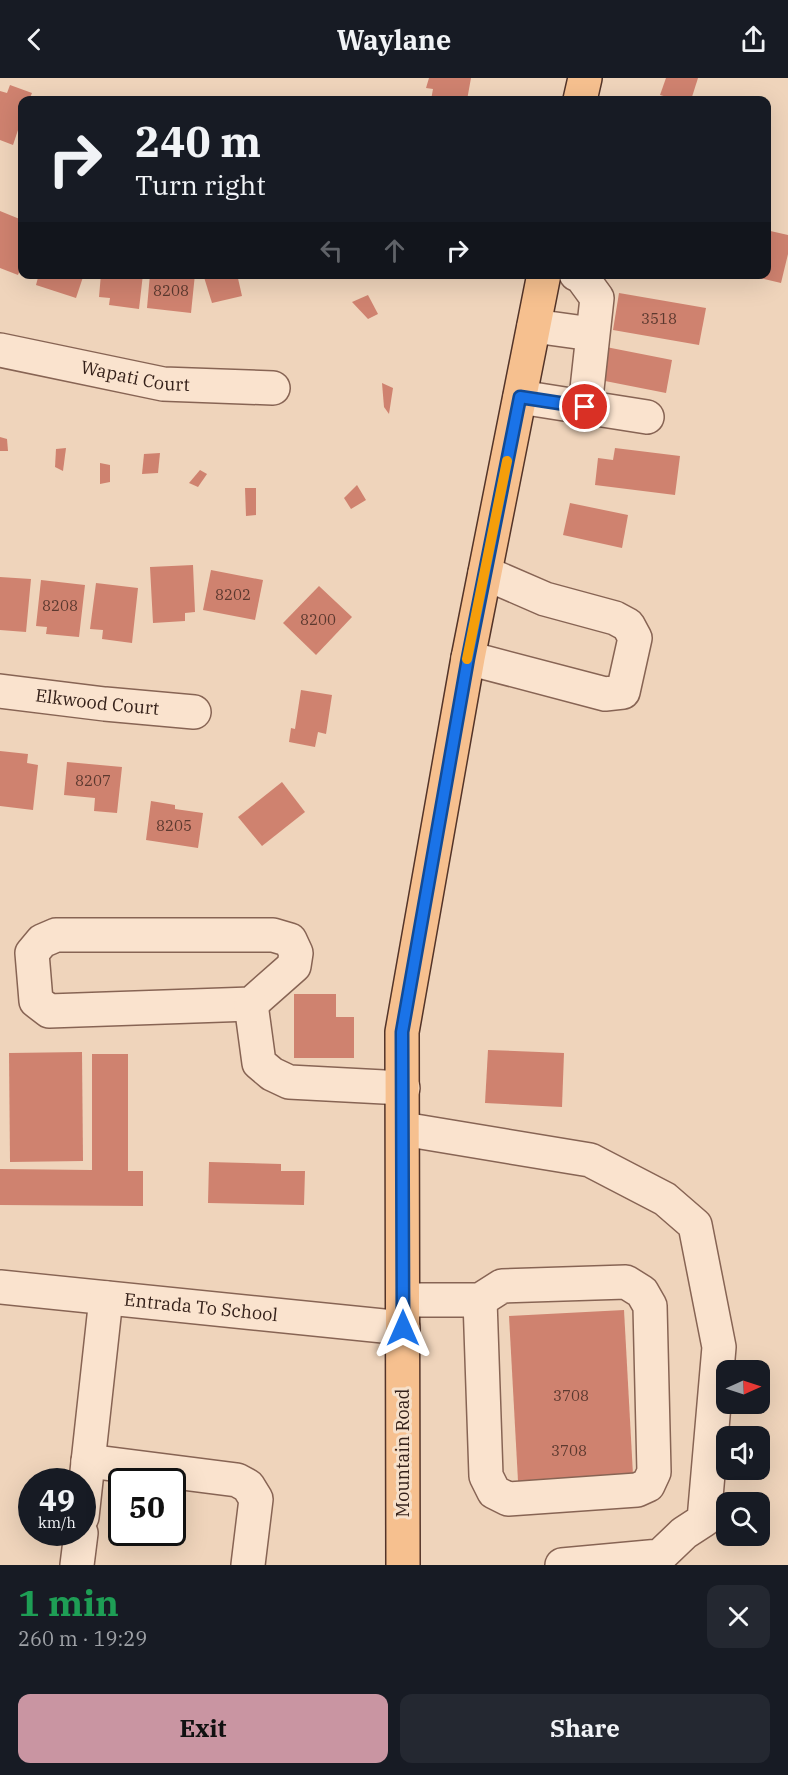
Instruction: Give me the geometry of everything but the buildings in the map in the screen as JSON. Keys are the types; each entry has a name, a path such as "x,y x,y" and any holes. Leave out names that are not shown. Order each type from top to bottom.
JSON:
{"main road":[{"path":"581,96 585,78"},
{"name":"Mountain Road","path":"403,1565 402,1032 468,658 543,279"}],"street":[{"path":"583,279 597,298 585,407"},
{"path":"534,326 592,334"},
{"name":"Wapati Court","path":"0,350 163,384 273,388"},
{"path":"520,397 647,417"},
{"path":"468,658 605,694 623,692 635,638 628,625 615,618 545,599 485,573"},
{"name":"Elkwood Court","path":"0,691 194,712"},
{"path":"56,935 273,935 290,940 296,953 294,966 251,1004 49,1011 36,1001 32,953 42,941 56,935"},
{"path":"251,1004 259,1063 272,1074 289,1082 403,1088"},
{"path":"403,1129 590,1160 665,1199 695,1225 719,1347 704,1520 684,1533 660,1556 562,1565"},
{"path":"626,1282 642,1292 650,1306 654,1472 648,1485 637,1490 508,1499 494,1492 486,1476 480,1300 502,1286 626,1282"},
{"name":"Entrada To School","path":"0,1287 106,1298 403,1314 480,1300"},
{"path":"87,1468 106,1298"},
{"path":"88,1461 237,1480 248,1486 256,1499 249,1565"},
{"path":"77,1565 79,1546"}],"slow traffic":[{"path":"467,659 507,461"}],"route":[{"path":"403,1328 402,1032 468,658 520,397 585,407"}]}
